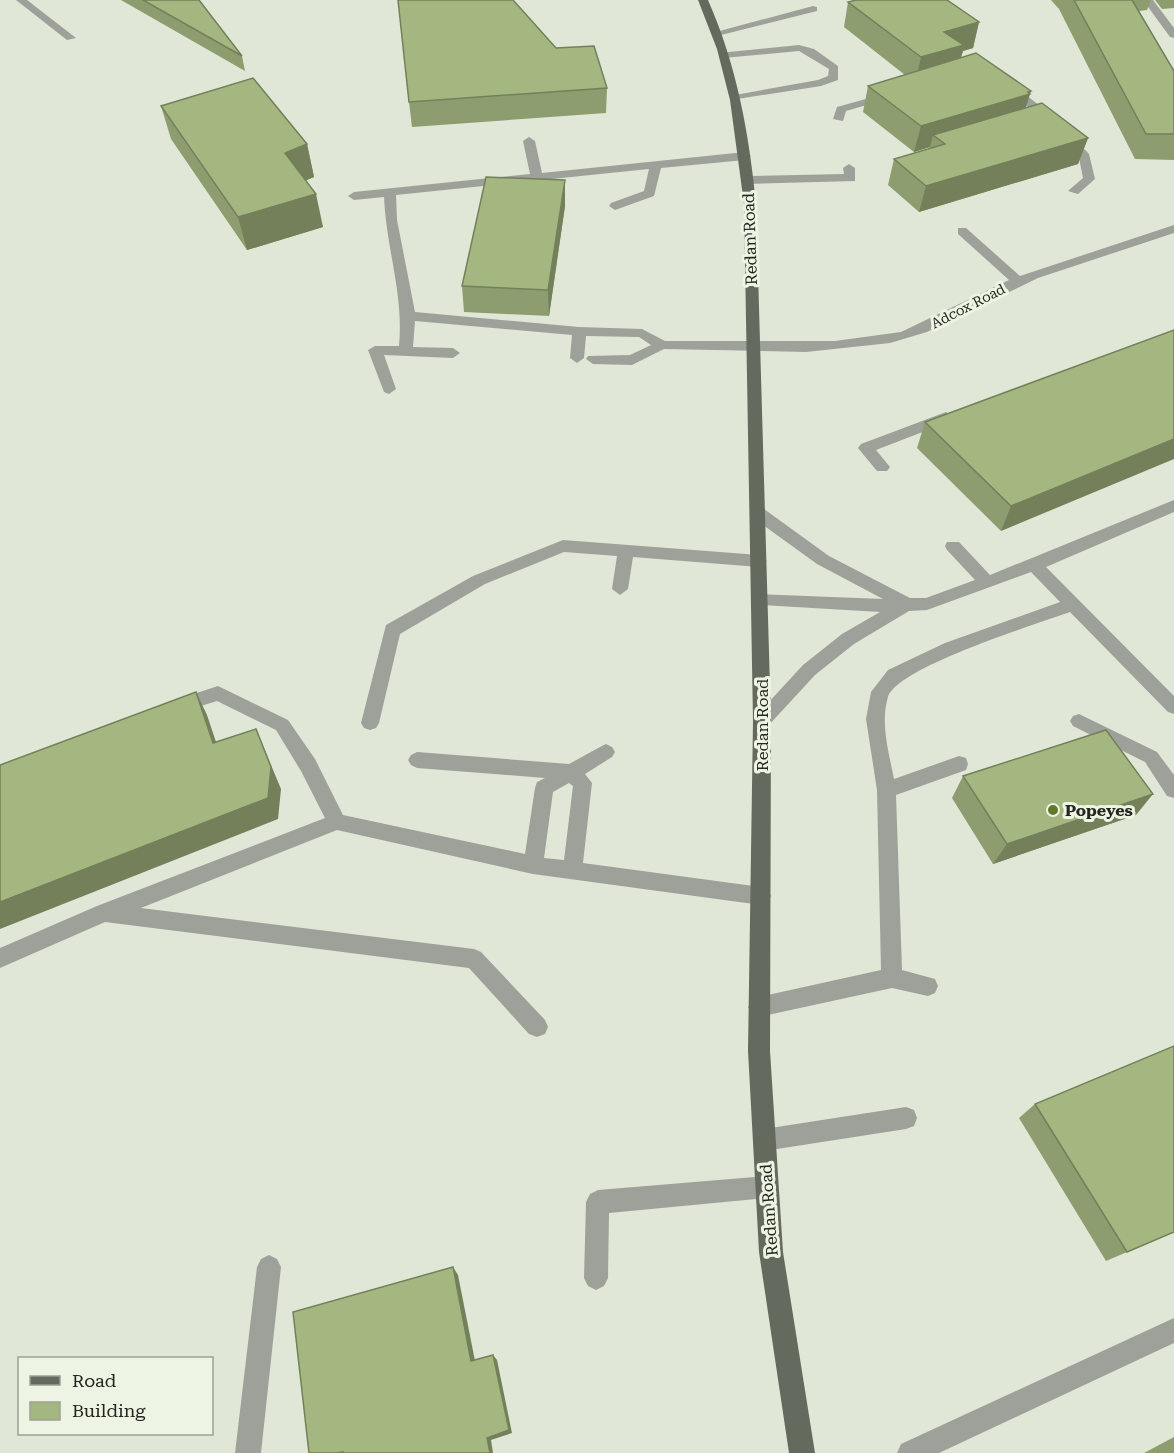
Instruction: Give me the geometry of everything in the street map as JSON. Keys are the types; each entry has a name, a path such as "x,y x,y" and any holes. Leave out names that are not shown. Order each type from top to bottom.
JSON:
{"main road":[{"name":"Redan Road","path":"704,0 717,33 735,98 748,180 760,599 762,721 759,1007 764,1140 771,1252 802,1453"}],"street":[{"path":"21,0 71,38"},
{"path":"1148,0 1174,35"},
{"path":"717,33 813,9"},
{"path":"723,55 799,48 810,51 834,68 834,78 821,83 735,98"},
{"path":"1003,82 1085,157 1089,179 1074,190"},
{"path":"839,119 841,109 896,93"},
{"path":"530,141 537,178"},
{"path":"354,196 745,156"},
{"path":"615,206 650,193 656,165"},
{"path":"748,180 851,178 849,168"},
{"path":"390,193 391,220 409,316 406,351"},
{"name":"Adcox Road","path":"662,345 811,346 891,339 928,327 980,298 1018,281 1174,229"},
{"path":"962,231 1018,281"},
{"path":"409,316 579,332 642,333 662,345 632,367 593,359"},
{"path":"577,358 579,332"},
{"path":"389,389 375,350 453,353"},
{"path":"882,467 866,448 966,410"},
{"path":"760,599 856,606 927,604 1034,565 1174,506"},
{"path":"758,513 815,556 907,604"},
{"path":"370,723 392,630 479,580 563,546 626,553 759,561"},
{"path":"953,546 986,581"},
{"path":"621,589 626,553"},
{"path":"1034,565 1174,707"},
{"path":"762,721 809,670 848,639 907,604"},
{"path":"892,978 886,790 874,719 880,692 894,675 951,648 1073,604"},
{"path":"158,712 218,693 282,725 308,765 337,822"},
{"path":"1079,721 1151,757 1174,790"},
{"path":"533,866 544,788 606,752"},
{"path":"417,760 568,772 583,783 572,871"},
{"path":"886,790 959,764"},
{"path":"0,958 104,913 337,822 533,866 761,896"},
{"path":"104,913 474,959 537,1027"},
{"path":"759,1007 892,978 927,986"},
{"path":"764,1140 906,1118"},
{"path":"596,1278 598,1202 767,1187"},
{"path":"248,1453 269,1267"},
{"path":"910,1453 1174,1330"}],"building":[{"path":"143,0 199,0 242,56"},
{"path":"398,0 513,0 556,48 594,46 607,88 409,102"},
{"path":"856,0 947,0 979,22 944,32 964,45 921,57 848,2"},
{"path":"1074,0 1132,0 1174,71 1174,134 1146,134"},
{"path":"976,53 1031,91 1028,92 1030,94 921,126 868,86"},
{"path":"253,78 307,144 285,153 316,194 238,217 161,106"},
{"path":"1042,103 1088,138 926,186 894,159 945,144 933,135"},
{"path":"486,177 565,180 548,290 462,286"},
{"path":"1174,330 1174,439 1011,506 925,422"},
{"path":"196,692 213,743 256,729 271,767 268,798 0,902 0,765"},
{"path":"1106,730 1153,794 1007,844 963,776"},
{"path":"1174,1046 1174,1232 1127,1252 1035,1104"},
{"path":"453,1267 471,1361 493,1355 509,1430 487,1438 490,1453 309,1453 293,1312"}],"place":[{"name":"Popeyes","path":"1053,810"}]}
